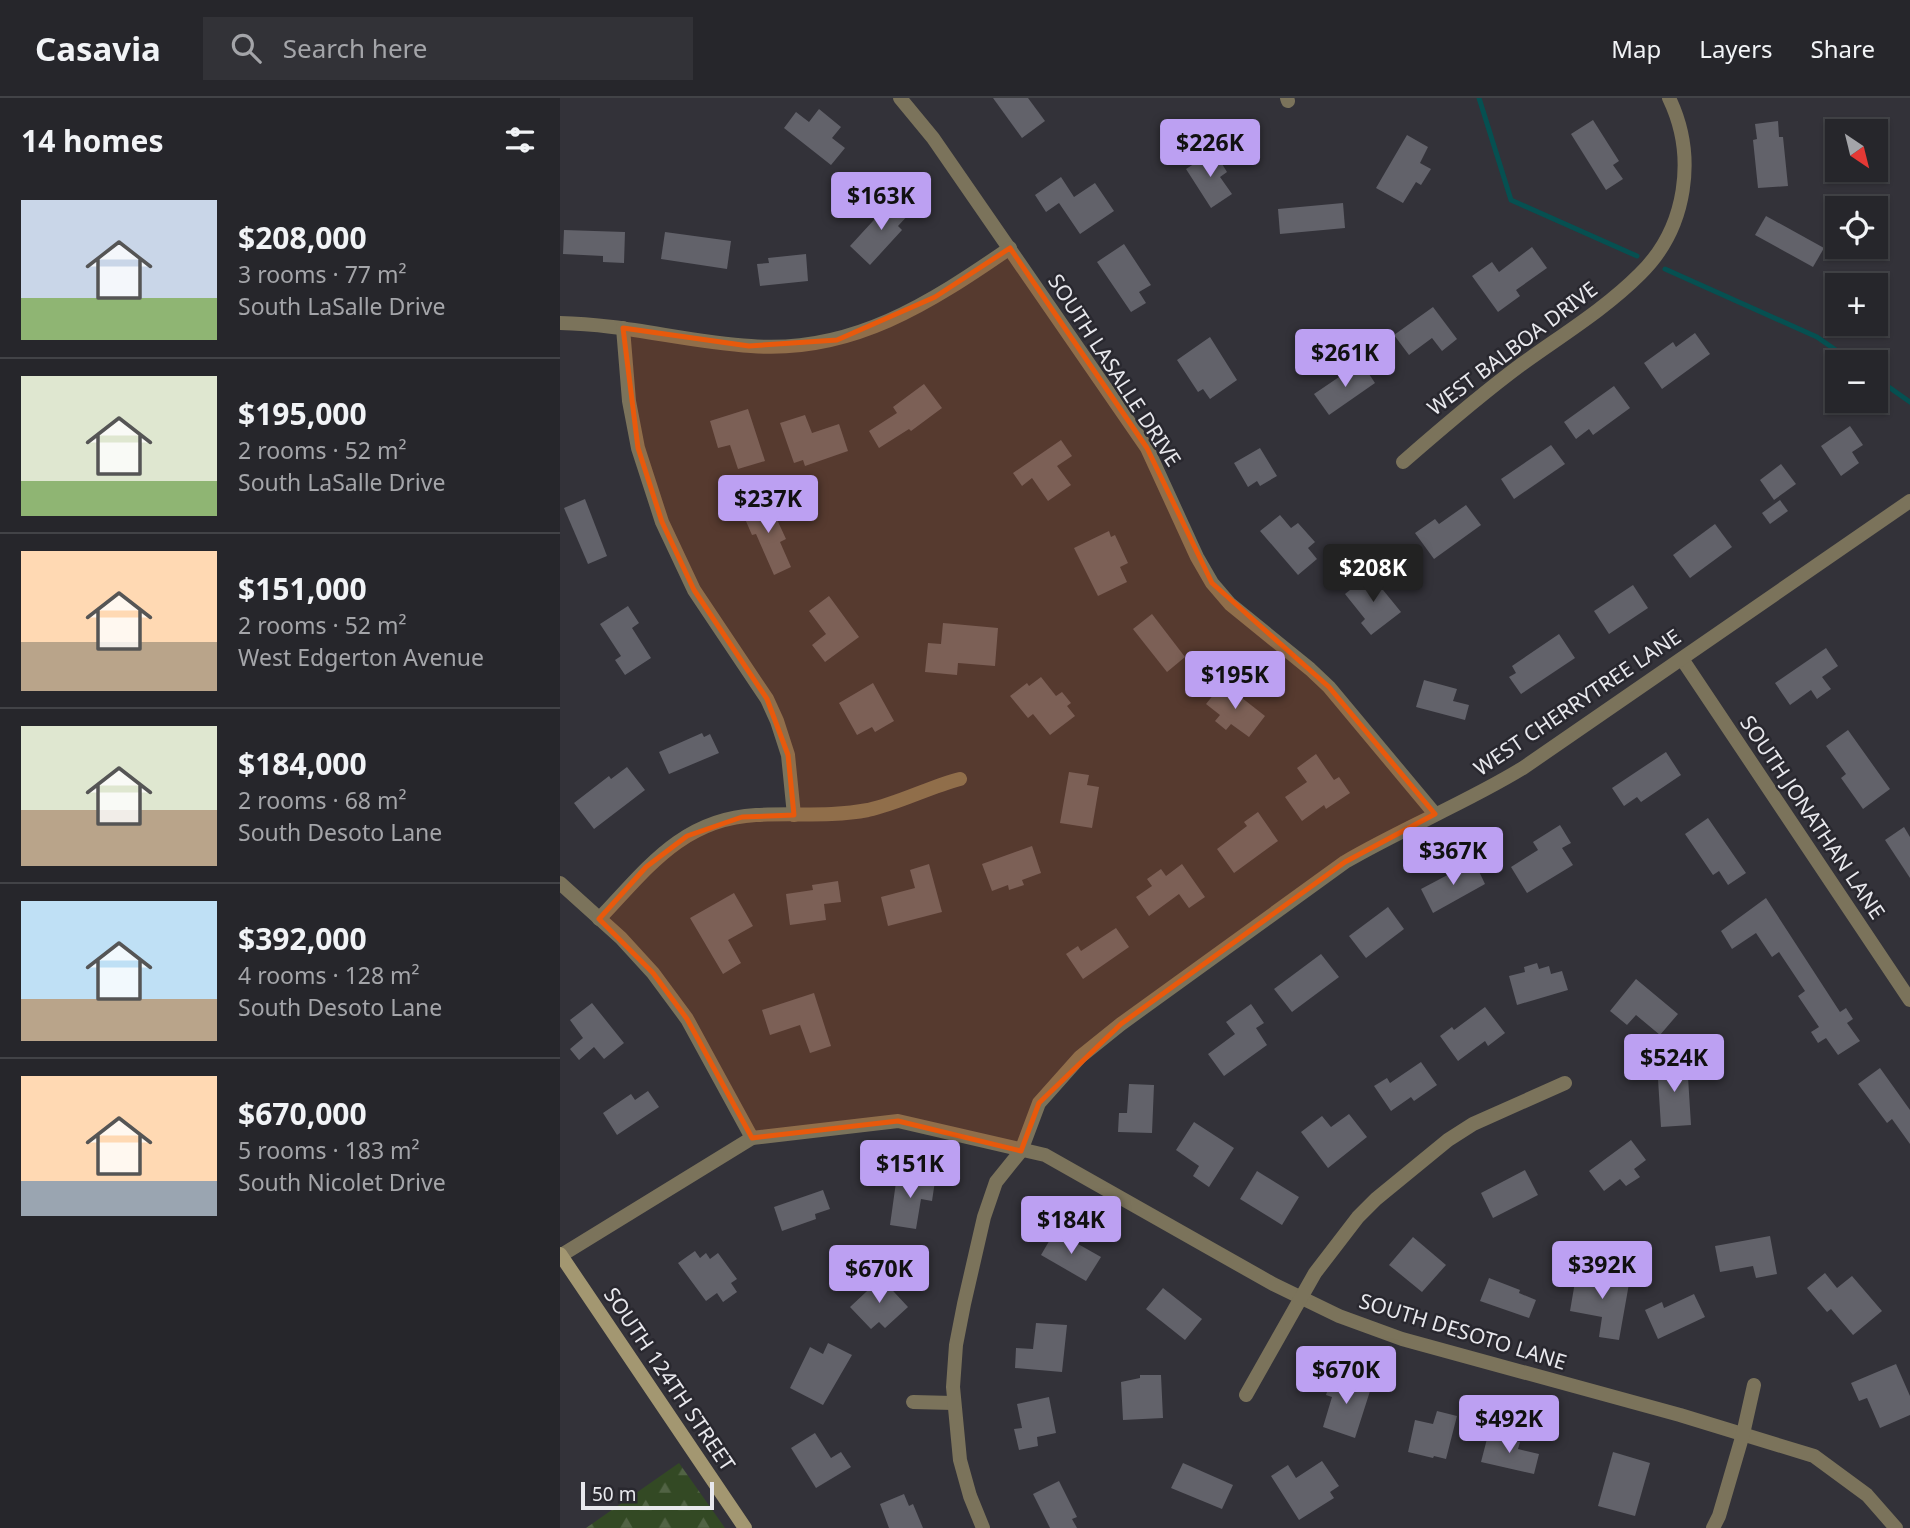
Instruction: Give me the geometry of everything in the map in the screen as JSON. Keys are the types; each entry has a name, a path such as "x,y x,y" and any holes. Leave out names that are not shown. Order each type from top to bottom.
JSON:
{"street":[{"name":"SOUTH LASALLE DRIVE","path":"900,98 933,138 1147,448 1197,557 1212,583 1230,604 1329,687 1436,814"},
{"name":"WEST BALBOA DRIVE","path":"1404,462 1457,414 1611,300 1657,254 1683,195 1684,139 1669,98"},
{"path":"560,323 622,328 749,346 794,347 837,340 891,321 935,297 1010,248"},
{"path":"622,328 629,401 638,448 654,501 694,590 768,699 778,721 788,755 794,815"},
{"name":"WEST CHERRYTREE LANE","path":"982,1528 960,1460 953,1404 956,1345 984,1217 996,1182 1021,1151 1039,1103 1080,1057 1121,1024 1345,862 1523,768 1910,501"},
{"name":"SOUTH JONATHAN LANE","path":"1682,659 1910,1000"},
{"path":"599,919 666,849 710,825 742,817 837,814 869,810 932,786 960,779"},
{"path":"560,883 621,938 653,973 687,1019 752,1138 560,1255"},
{"path":"1246,1395 1326,1256 1358,1217 1418,1163 1474,1125 1565,1083"},
{"name":"SOUTH DESOTO LANE","path":"752,1138 898,1121 1045,1155 1237,1264 1339,1316 1402,1339 1801,1451 1829,1465 1867,1495 1896,1528"},
{"name":"SOUTH 124TH STREET","path":"560,1255 745,1528"},
{"path":"1713,1528 1743,1434 1754,1385"},
{"path":"913,1402 953,1404"}],"highlighted area":[{"path":"1010,248 1147,448 1212,583 1329,687 1435,814 1345,862 1121,1024 1039,1103 1021,1151 898,1121 752,1138 687,1019 653,973 599,919 646,867 687,836 742,817 794,815 788,755 767,699 694,590 662,522 638,448 623,328 749,346 837,340 935,297"}],"green space":[{"path":"679,1463 725,1528 586,1528"}],"building":[{"path":"993,98 1028,98 1045,121 1022,138"},
{"path":"819,109 841,127 832,138 845,148 831,165 784,128 796,112 809,122"},
{"path":"1593,120 1619,161 1613,165 1623,179 1606,190 1571,134"},
{"path":"1778,121 1779,137 1783,137 1788,186 1758,188 1753,140 1757,139 1755,124"},
{"path":"1407,135 1428,147 1420,163 1431,169 1421,185 1416,182 1403,203 1376,188"},
{"path":"1214,151 1227,172 1220,177 1232,194 1211,208 1186,169"},
{"path":"1061,177 1074,197 1095,183 1114,211 1080,234 1059,203 1046,212 1035,195"},
{"path":"894,198 910,213 898,226 902,230 870,265 850,246"},
{"path":"1343,203 1345,228 1280,234 1278,209"},
{"path":"1766,216 1824,248 1813,267 1755,235"},
{"path":"564,230 625,232 624,263 603,262 603,256 563,254"},
{"path":"665,232 731,241 727,269 661,259"},
{"path":"1124,244 1151,285 1139,292 1146,303 1131,312 1097,262"},
{"path":"1532,247 1547,268 1516,290 1520,296 1498,312 1472,276 1492,262 1499,272"},
{"path":"806,254 808,281 760,286 757,264 769,263 768,258"},
{"path":"1433,307 1457,339 1442,351 1432,338 1409,355 1394,335"},
{"path":"1695,333 1710,354 1662,389 1644,363 1673,342 1676,347"},
{"path":"1210,337 1237,380 1210,399 1203,389 1198,392 1177,360"},
{"path":"1361,362 1375,383 1329,415 1314,394"},
{"path":"924,384 942,408 911,431 909,429 879,448 869,431 897,413 893,407"},
{"path":"1614,386 1630,408 1593,435 1589,429 1576,439 1564,422"},
{"path":"748,409 765,461 738,469 730,445 718,448 710,421"},
{"path":"805,415 812,433 839,424 848,451 805,466 803,460 794,463 780,423"},
{"path":"1850,426 1863,445 1852,452 1859,463 1841,476 1821,446"},
{"path":"1061,440 1072,456 1057,466 1071,485 1048,501 1032,478 1022,486 1013,473"},
{"path":"1551,445 1565,464 1514,499 1501,479"},
{"path":"1260,448 1277,476 1260,486 1257,481 1248,487 1234,463"},
{"path":"1781,464 1796,484 1774,500 1760,480"},
{"path":"585,499 607,556 588,564 564,508"},
{"path":"768,500 786,539 780,542 791,567 774,575 756,534 752,535 742,512"},
{"path":"1780,500 1788,511 1770,524 1762,513"},
{"path":"1466,505 1481,525 1434,559 1415,533 1435,519 1439,524"},
{"path":"1280,515 1291,528 1298,523 1315,542 1308,548 1317,559 1298,575 1260,531"},
{"path":"1715,524 1732,547 1690,578 1673,555"},
{"path":"1109,531 1111,537 1115,535 1128,563 1120,567 1127,582 1098,596 1074,548"},
{"path":"1370,574 1401,612 1371,635 1361,623 1365,619 1345,594"},
{"path":"1633,585 1648,608 1609,634 1594,611"},
{"path":"829,596 859,637 825,662 812,645 826,634 809,611"},
{"path":"628,606 639,623 632,628 651,658 625,675 615,660 621,656 600,624"},
{"path":"1152,614 1185,657 1167,672 1133,629"},
{"path":"943,623 998,628 995,666 958,663 957,675 925,672 928,643 941,644"},
{"path":"1559,634 1575,658 1521,694 1509,677 1516,673 1512,666"},
{"path":"1826,648 1838,666 1822,677 1831,689 1817,699 1811,690 1790,705 1775,683"},
{"path":"1041,677 1056,696 1062,692 1071,703 1067,706 1075,716 1050,735 1033,714 1028,718 1010,696 1027,683 1029,686"},
{"path":"1424,680 1457,689 1453,701 1469,705 1465,720 1416,707"},
{"path":"873,683 894,721 875,732 872,727 857,735 839,703"},
{"path":"1223,683 1265,716 1249,737 1231,724 1226,730 1215,721 1220,715 1206,704"},
{"path":"1848,730 1890,789 1863,809 1841,778 1846,774 1826,746"},
{"path":"702,733 704,737 710,734 719,753 669,774 659,752"},
{"path":"1666,752 1681,775 1641,802 1637,797 1624,806 1612,788"},
{"path":"1316,754 1334,780 1339,777 1350,793 1326,809 1324,805 1302,821 1285,797 1307,782 1297,768"},
{"path":"627,767 645,790 594,829 574,803 609,776 611,779"},
{"path":"1069,772 1089,775 1087,785 1099,787 1092,828 1060,823"},
{"path":"1258,812 1278,841 1234,873 1217,849 1247,826 1244,822"},
{"path":"1708,818 1746,873 1728,885 1719,871 1713,875 1685,834"},
{"path":"1560,825 1571,843 1562,848 1573,865 1527,893 1511,867 1538,850 1533,842"},
{"path":"1904,827 1910,837 1910,878 1885,840"},
{"path":"1032,846 1041,873 1022,880 1024,885 1009,890 1008,885 992,891 982,864"},
{"path":"1474,861 1485,884 1433,913 1421,889"},
{"path":"929,864 942,912 888,926 881,897 915,888 910,870"},
{"path":"1182,864 1205,897 1189,908 1179,894 1149,916 1136,897 1152,886 1147,879 1161,869 1166,876"},
{"path":"838,881 841,902 824,904 826,920 790,925 786,894 813,890 812,885"},
{"path":"734,893 753,926 728,940 741,963 723,974 690,918"},
{"path":"1766,898 1840,1012 1846,1008 1853,1019 1847,1023 1860,1041 1838,1055 1826,1038 1818,1043 1811,1032 1819,1027 1798,996 1805,991 1779,952 1772,957 1756,933 1732,949 1721,931"},
{"path":"1388,907 1404,929 1366,958 1349,936"},
{"path":"1116,928 1129,947 1083,979 1066,954 1078,946 1081,951"},
{"path":"1321,954 1339,977 1292,1012 1274,989"},
{"path":"1537,963 1539,969 1549,966 1551,974 1562,971 1568,990 1517,1005 1509,976 1525,972 1524,967"},
{"path":"1636,979 1678,1014 1660,1035 1636,1015 1627,1025 1610,1011"},
{"path":"814,993 831,1046 810,1053 800,1025 770,1035 762,1010"},
{"path":"592,1003 624,1043 604,1059 594,1047 579,1060 570,1049 583,1038 570,1020"},
{"path":"1251,1004 1264,1023 1256,1028 1267,1045 1224,1076 1208,1054 1235,1034 1226,1022"},
{"path":"1485,1007 1505,1033 1488,1046 1485,1041 1458,1061 1440,1036 1452,1027 1454,1030"},
{"path":"1687,1061 1691,1125 1661,1127 1657,1063"},
{"path":"1421,1062 1437,1085 1414,1101 1411,1097 1391,1111 1374,1086 1387,1078 1390,1083"},
{"path":"1880,1068 1910,1110 1910,1144 1892,1119 1887,1123 1858,1084"},
{"path":"1129,1084 1154,1085 1152,1133 1118,1132 1119,1113 1127,1113"},
{"path":"648,1091 659,1107 617,1135 603,1113 631,1094 635,1100"},
{"path":"1349,1114 1367,1137 1328,1168 1301,1132 1322,1116 1331,1127"},
{"path":"1194,1122 1234,1148 1209,1187 1193,1176 1199,1166 1176,1150"},
{"path":"1631,1140 1646,1160 1634,1169 1640,1177 1626,1186 1620,1179 1604,1191 1589,1171"},
{"path":"1525,1170 1538,1195 1493,1218 1481,1193"},
{"path":"1257,1171 1299,1197 1282,1225 1240,1199"},
{"path":"897,1175 935,1181 932,1201 921,1199 916,1229 890,1225"},
{"path":"823,1190 830,1209 815,1214 816,1219 782,1231 774,1207"},
{"path":"1055,1231 1101,1257 1086,1281 1041,1255"},
{"path":"1770,1236 1777,1274 1756,1278 1753,1266 1720,1272 1715,1246"},
{"path":"1413,1237 1446,1265 1422,1292 1389,1265"},
{"path":"695,1251 700,1258 706,1253 710,1259 718,1253 737,1279 731,1283 737,1292 723,1302 717,1293 706,1301 678,1263"},
{"path":"1589,1271 1630,1278 1619,1340 1599,1337 1602,1317 1570,1311 1576,1276 1588,1278"},
{"path":"1825,1273 1837,1288 1852,1276 1882,1311 1853,1335 1831,1309 1827,1312 1807,1288"},
{"path":"881,1278 908,1307 885,1328 879,1322 871,1329 850,1307"},
{"path":"1489,1278 1520,1290 1519,1293 1536,1300 1529,1318 1480,1301"},
{"path":"1163,1288 1202,1319 1185,1340 1146,1309"},
{"path":"1694,1294 1705,1317 1658,1339 1645,1310 1662,1302 1664,1308"},
{"path":"1036,1323 1067,1325 1062,1372 1015,1368 1016,1348 1033,1349"},
{"path":"828,1343 852,1355 823,1405 790,1388 810,1347 823,1354"},
{"path":"1896,1364 1910,1396 1910,1415 1880,1428 1867,1398 1859,1401 1851,1383"},
{"path":"1140,1375 1161,1375 1163,1418 1123,1420 1121,1382 1140,1378"},
{"path":"1332,1376 1371,1388 1355,1438 1323,1427 1332,1397 1326,1395"},
{"path":"1049,1397 1056,1433 1037,1437 1038,1446 1019,1450 1014,1429 1022,1428 1017,1404"},
{"path":"1437,1411 1457,1416 1446,1459 1408,1452 1415,1420 1433,1424"},
{"path":"815,1433 831,1458 841,1452 851,1467 816,1488 791,1448"},
{"path":"1488,1435 1520,1442 1518,1449 1539,1454 1534,1474 1481,1462"},
{"path":"1613,1452 1650,1463 1635,1516 1598,1506"},
{"path":"1322,1461 1339,1486 1330,1492 1334,1498 1299,1520 1271,1476 1288,1465 1296,1478"},
{"path":"1183,1463 1233,1485 1222,1509 1171,1488"},
{"path":"1059,1481 1077,1517 1072,1519 1077,1528 1050,1528 1033,1494"},
{"path":"904,1494 909,1506 913,1504 923,1528 889,1528 880,1504"}],"waterway":[{"path":"1479,98 1511,200 1637,256"},
{"path":"1665,269 1817,337 1836,350"},
{"path":"1888,386 1910,402"}]}
